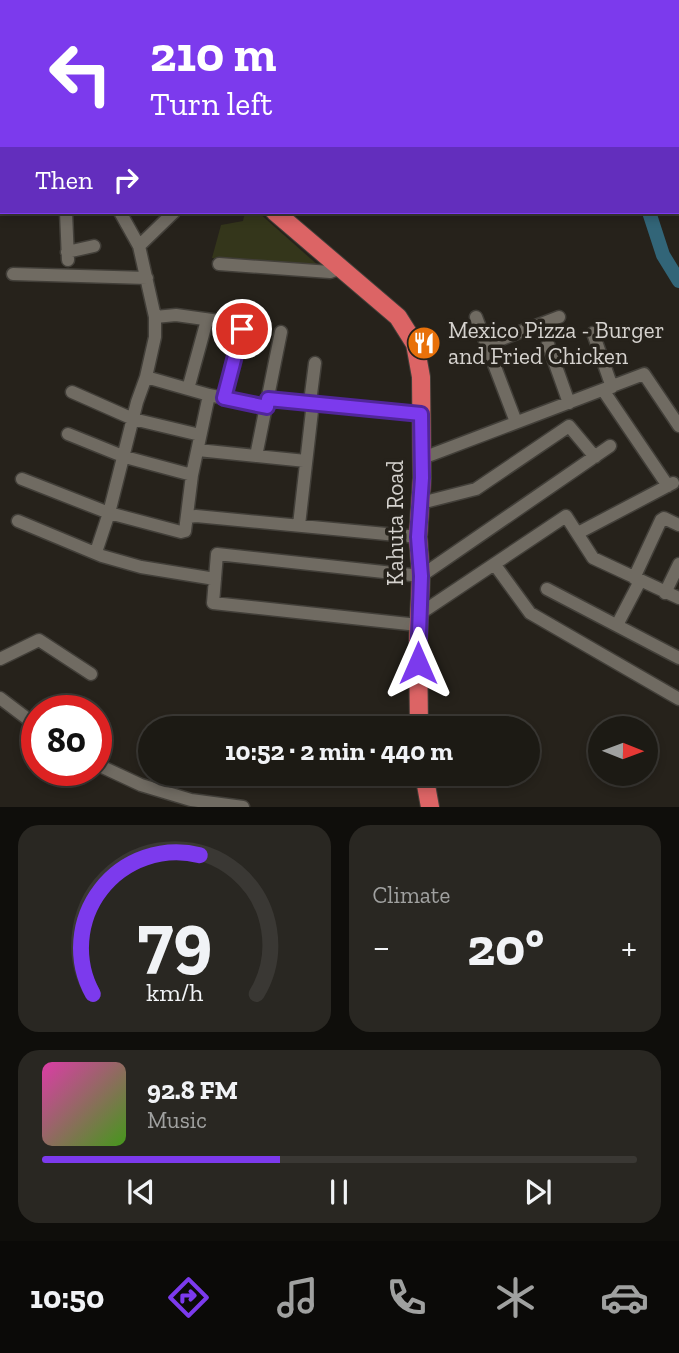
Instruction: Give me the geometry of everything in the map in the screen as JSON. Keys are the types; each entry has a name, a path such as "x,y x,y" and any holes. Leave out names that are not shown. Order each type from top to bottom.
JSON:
{"highway":[{"name":"Kahuta Road","path":"277,214 398,317 415,344 421,377 419,716"},
{"path":"426,786 430,807"}],"street":[{"path":"71,214 68,256 94,246"},
{"path":"96,552 125,457 155,337 155,317 139,246 121,214"},
{"path":"139,246 169,214"},
{"path":"219,264 330,272 341,268"},
{"path":"13,274 147,278"},
{"path":"155,317 176,315 226,322"},
{"path":"476,317 516,422"},
{"path":"486,345 559,317"},
{"path":"188,389 207,320"},
{"path":"224,398 242,329"},
{"path":"256,457 281,332"},
{"path":"578,533 670,484 607,388 593,333"},
{"path":"548,344 569,403"},
{"path":"299,525 315,363"},
{"path":"421,458 644,374 679,426"},
{"path":"146,377 224,398 267,403 312,402 421,414"},
{"path":"72,392 133,419 200,435"},
{"path":"22,479 109,513 185,531 192,475 209,395"},
{"path":"421,503 476,489 569,426 595,457"},
{"path":"68,434 125,457 192,475"},
{"path":"610,446 421,576 217,554 213,603 418,620 566,516 593,558 679,598"},
{"path":"198,450 306,461"},
{"path":"188,517 418,537"},
{"path":"617,625 661,520 664,518 679,525"},
{"path":"18,522 102,556 141,567 215,579"},
{"path":"666,593 679,564"},
{"path":"495,565 530,613 679,699"},
{"path":"547,589 679,658"},
{"path":"0,659 39,640 91,674"},
{"path":"0,698 21,714"},
{"path":"112,771 141,785 191,800 243,807"}],"green space":[{"path":"245,214 260,214 320,267 212,258 221,225 243,221"}],"waterway":[{"path":"650,214 663,255 679,281"}],"place":[{"name":"Mexico Pizza - Burger and Fried Chicken","path":"424,343"}],"route":[{"path":"242,329 224,398 267,407 268,399 421,414 418,663"}]}
